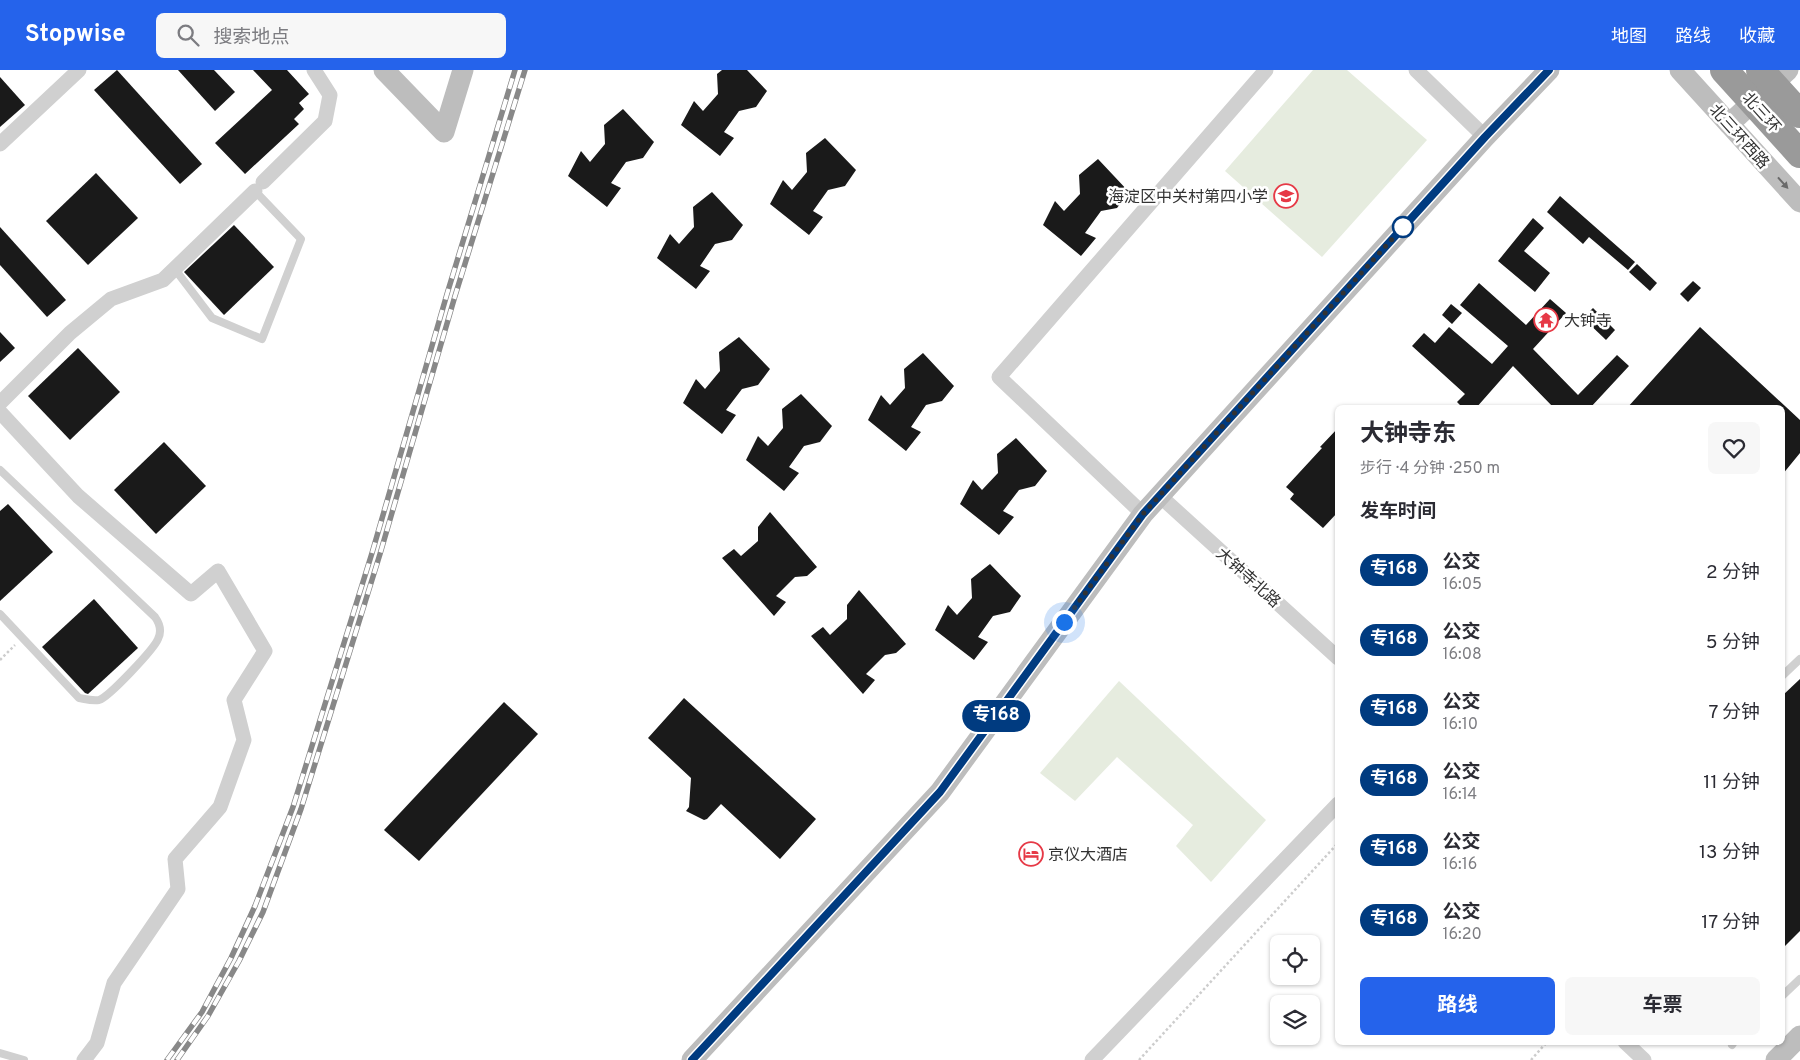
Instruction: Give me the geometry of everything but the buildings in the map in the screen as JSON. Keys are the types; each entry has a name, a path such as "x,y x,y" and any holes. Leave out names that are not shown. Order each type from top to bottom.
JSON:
{"highway":[{"name":"北三环","path":"1724,70 1800,154"},
{"name":"北三环","path":"1764,86 1800,114"}],"street":[{"path":"0,144 80,70"},
{"path":"0,403 70,333 111,299 163,280 324,121 330,95 314,70"},
{"path":"384,70 444,132 463,70"},
{"path":"1143,514 999,376 1266,70"},
{"path":"1416,70 1485,137"},
{"path":"692,1060 940,792 1143,514 1485,137 1549,70"},
{"name":"北三环西路","path":"1680,70 1800,202"},
{"path":"1729,124 1764,86 1788,70"},
{"path":"0,412 78,496 191,594 218,572 264,651 234,700 244,740 220,807 175,859 178,889 114,983 97,1043 84,1060"},
{"name":"大钟寺北路","path":"1160,496 1335,655"},
{"path":"1092,1060 1335,807"},
{"path":"1776,1060 1800,1036"},
{"path":"1628,1045 1644,1060"}],"lane":[{"path":"174,268 212,318 262,339 301,239 259,186"},
{"path":"0,470 155,617 159,623 160,630 156,644 115,688 99,700 79,698 0,614"},
{"path":"1785,673 1800,659"},
{"path":"1785,993 1800,979"},
{"path":"0,1053 24,1060"}],"path":[{"path":"0,660 23,638"},
{"path":"1140,1060 1335,846"},
{"path":"1532,1060 1544,1045"}],"shaded area":[{"path":"1313,70 1347,70 1427,140 1322,257 1225,171"},
{"path":"1119,681 1266,820 1211,882 1176,846 1193,825 1117,757 1075,801 1040,773"}],"railway":[{"path":"167,1060 202,1012 231,958 255,906 293,807 372,553 447,294 515,70"},
{"path":"177,1060 208,1016 239,961 263,912 301,809 380,554 455,296 525,70"}],"bus line":[{"name":"专168","path":"692,1060 940,792 1143,514 1485,137 1549,70"}],"place":[{"name":"海淀区中关村第四小学","path":"1286,196"},
{"name":"大钟寺","path":"1546,320"},
{"name":"京仪大酒店","path":"1031,854"}],"route":[{"path":"1064,622 1143,514 1403,227"}]}
